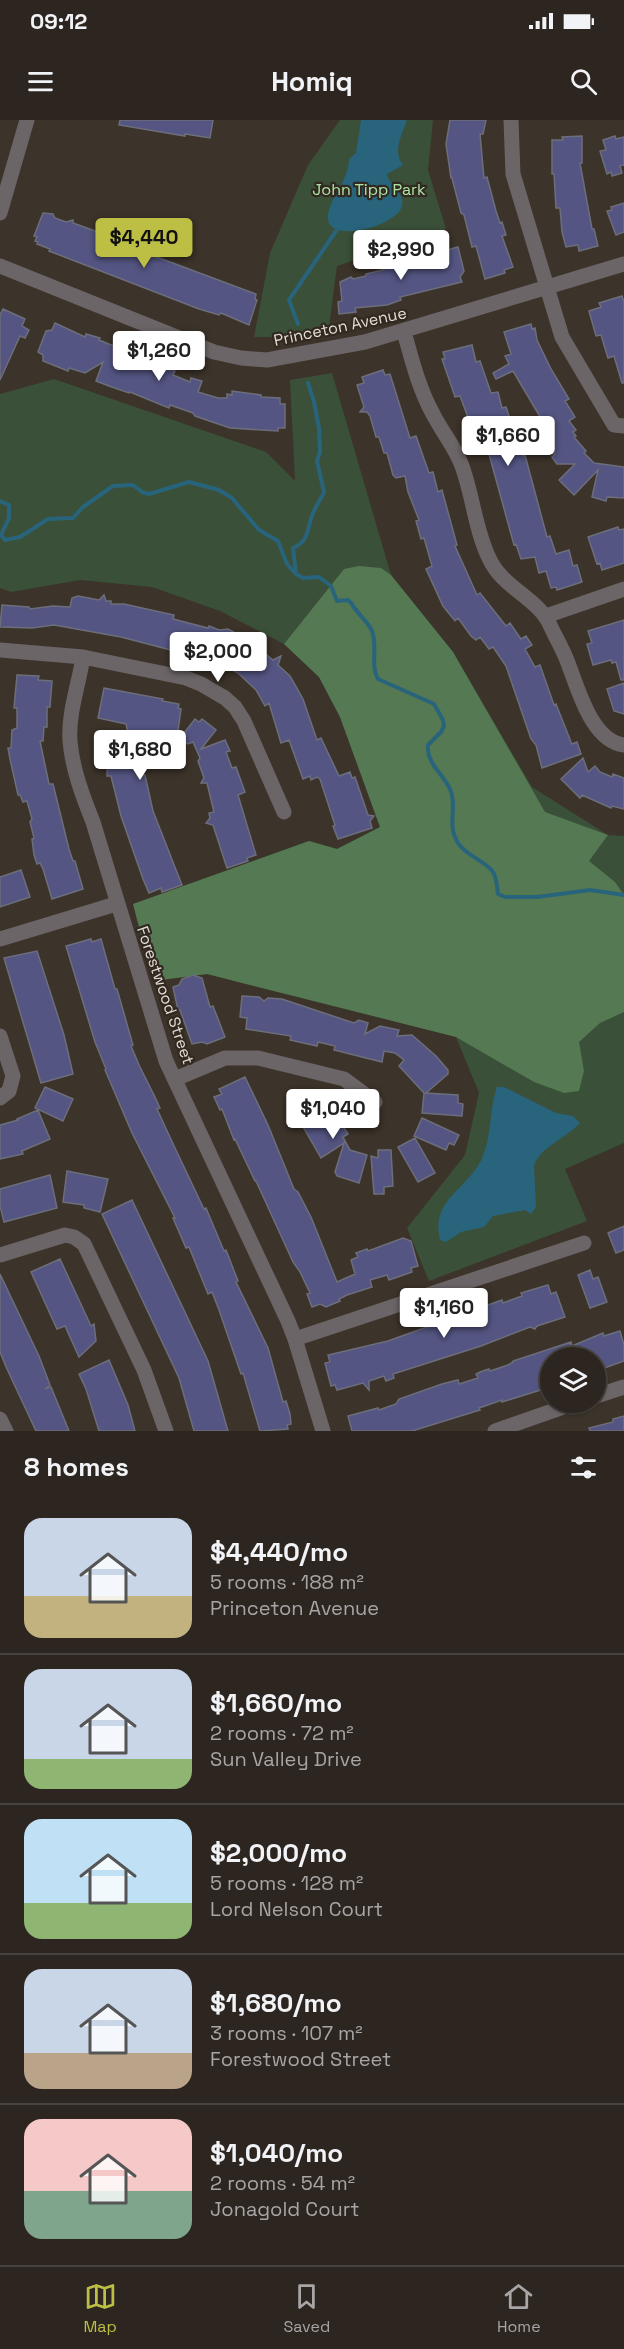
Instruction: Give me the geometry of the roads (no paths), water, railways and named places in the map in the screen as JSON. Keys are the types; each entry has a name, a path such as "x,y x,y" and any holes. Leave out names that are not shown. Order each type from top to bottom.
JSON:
{"street":[{"path":"0,213 27,120"},
{"path":"511,120 513,174 549,287 562,337 614,424 624,426"},
{"name":"Princeton Avenue","path":"0,266 198,346 241,358 282,359 404,332 624,264"},
{"path":"404,332 426,399 462,466 480,536 490,561 503,580 546,616 566,657 585,709 598,729 608,739 624,745"},
{"path":"546,616 624,590"},
{"path":"0,650 84,657 186,678 208,687 235,707 244,721 284,812"},
{"name":"Forestwood Street","path":"84,657 74,702 70,742 81,791 93,822 151,1018 166,1061 295,1339 323,1431"},
{"path":"0,939 116,903"},
{"path":"0,1036 13,1076 9,1091 0,1098"},
{"path":"175,1079 225,1059 258,1058 344,1079 375,1102"},
{"path":"0,1255 65,1235 74,1237 84,1244 144,1370 165,1431"},
{"path":"295,1339 584,1243"},
{"path":"606,1393 624,1387"},
{"path":"495,1431 547,1413"},
{"path":"0,1419 6,1431"}],"water":[{"path":"361,120 407,120 398,149 403,165 387,174 401,196 402,206 389,220 377,225 351,231 340,230 332,226 328,219 329,212 346,175 349,159 356,153"},
{"path":"497,1087 504,1087 556,1113 573,1116 580,1123 547,1148 537,1160 534,1166 536,1207 531,1214 525,1210 493,1216 484,1227 461,1232 446,1242 440,1240 438,1226 446,1204 477,1168 483,1156"}],"waterway":[{"path":"298,324 289,300 336,231"},
{"path":"296,574 293,548 305,538 313,513 324,492 317,461 320,452 319,428 308,383"},
{"path":"0,501 9,505 9,518 1,535 5,540 20,537 48,519 73,518 83,507 113,486 133,485 149,494 189,482 219,490 232,498 259,530 278,541 287,564 296,574 303,578 319,577 331,586 337,601 348,600 352,604 372,631 378,679 434,704 444,726 428,745 428,751 432,763 450,789 455,836 462,848 493,872 498,894 505,897 537,897 590,890 624,895"}],"park label":[{"name":"John Tipp Park","path":"369,189"}]}
